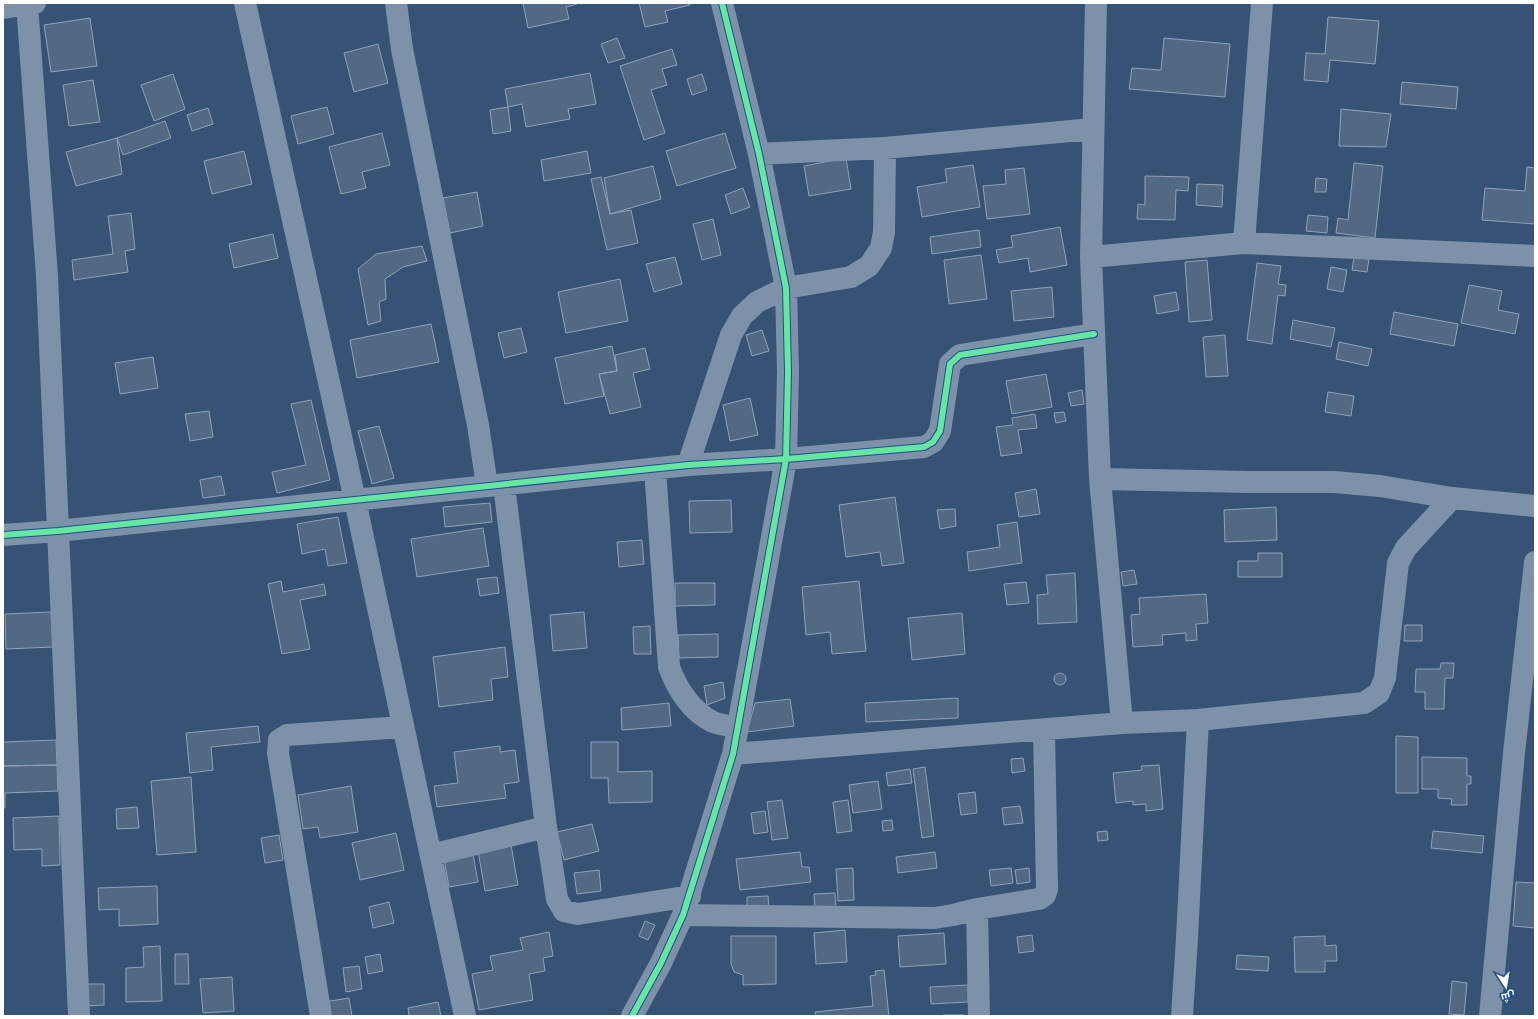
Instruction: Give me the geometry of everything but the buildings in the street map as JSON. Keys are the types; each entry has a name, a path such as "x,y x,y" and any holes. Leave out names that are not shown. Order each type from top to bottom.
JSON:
{"street":[{"path":"245,3 356,500 465,1016"},
{"path":"396,3 402,49 475,409 496,485 556,899 564,911 578,914 686,905 935,918 953,915 976,908 1039,899 1045,895 1047,889 1044,730"},
{"path":"632,1016 661,963 686,905 733,754 786,459 788,372 786,288 759,154 722,3"},
{"path":"1096,3 1091,257 1100,479 1122,723"},
{"path":"1244,243 1262,3"},
{"path":"3,8 31,4 47,276 78,1016"},
{"path":"759,154 885,148 1093,129"},
{"path":"688,465 731,336 742,316 757,302 786,288 851,277 869,266 881,248 884,232 885,148"},
{"path":"1091,257 1244,243 1535,256"},
{"path":"3,535 58,531 688,465 786,459 924,446 933,442 940,431 950,364 960,355 1094,334"},
{"path":"655,469 669,667 674,680 686,700 700,714 714,723 738,727"},
{"path":"1100,479 1334,482 1380,486 1452,498 1535,506"},
{"path":"733,754 1122,723 1198,720 1364,702 1379,693 1385,678 1398,563 1406,548 1452,498"},
{"path":"1490,1016 1514,753 1535,562"},
{"path":"1182,1016 1198,720"},
{"path":"321,1016 278,753 279,740 287,735 403,727"},
{"path":"430,855 546,828"},
{"path":"976,908 980,1016"}],"cycle path":[{"path":"632,1016 661,963 683,915 733,754 786,459 788,372 786,288 759,154 722,3"},
{"path":"3,535 58,531 688,465 786,459 924,447 933,442 940,431 950,364 960,355 1094,334"}]}
